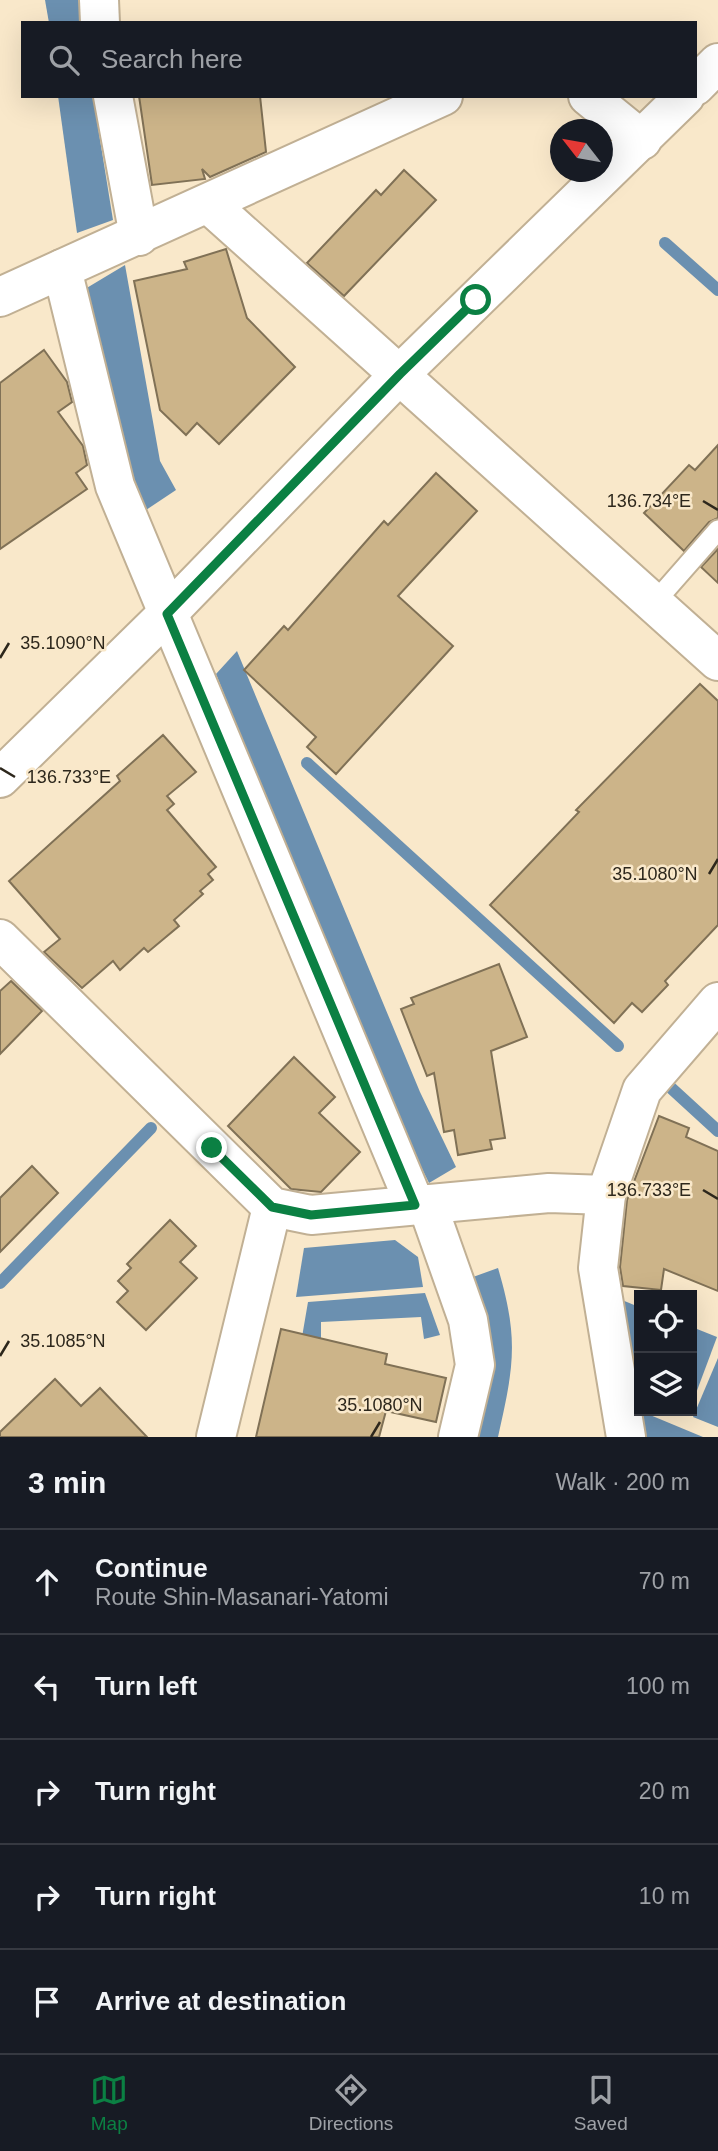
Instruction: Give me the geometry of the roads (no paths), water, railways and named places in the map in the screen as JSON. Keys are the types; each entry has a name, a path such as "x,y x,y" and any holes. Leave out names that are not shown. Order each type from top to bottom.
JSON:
{"street":[{"path":"99,0 100,21"},
{"path":"697,84 718,63"},
{"path":"113,98 139,236"},
{"path":"0,297 439,98"},
{"path":"590,98 642,140"},
{"path":"0,778 167,614 400,374 683,98"},
{"path":"209,204 718,661"},
{"path":"62,269 115,486 468,1320 475,1365 458,1437"},
{"path":"0,939 272,1207 311,1215 548,1192 606,1195"},
{"path":"626,1437 598,1268 606,1195 642,1090 718,1002"},
{"path":"216,1437 272,1207"}],"lane":[{"path":"654,603 718,530"}],"water":[{"path":"45,0 81,0 82,21 49,21"},
{"path":"58,98 93,98 113,220 77,233"},
{"path":"125,265 160,461 176,490 143,512 123,456 85,289"},
{"path":"237,651 420,1092 456,1167 429,1183 378,1081 216,674"},
{"path":"395,1240 418,1257 423,1287 296,1297 304,1248"},
{"path":"498,1268 509,1314 511,1371 498,1437 473,1437 485,1327 473,1277"},
{"path":"425,1293 440,1335 424,1339 421,1317 321,1322 321,1341 302,1337 308,1302"},
{"path":"622,1300 634,1305 634,1379"},
{"path":"697,1329 717,1337 697,1391"},
{"path":"718,1358 718,1427 693,1417 697,1416 697,1408"},
{"path":"639,1416 652,1416 703,1437 641,1437"}],"waterway":[{"path":"665,243 718,290"},
{"path":"307,763 618,1046"},
{"path":"670,1087 718,1131"},
{"path":"0,1283 151,1128"}]}
